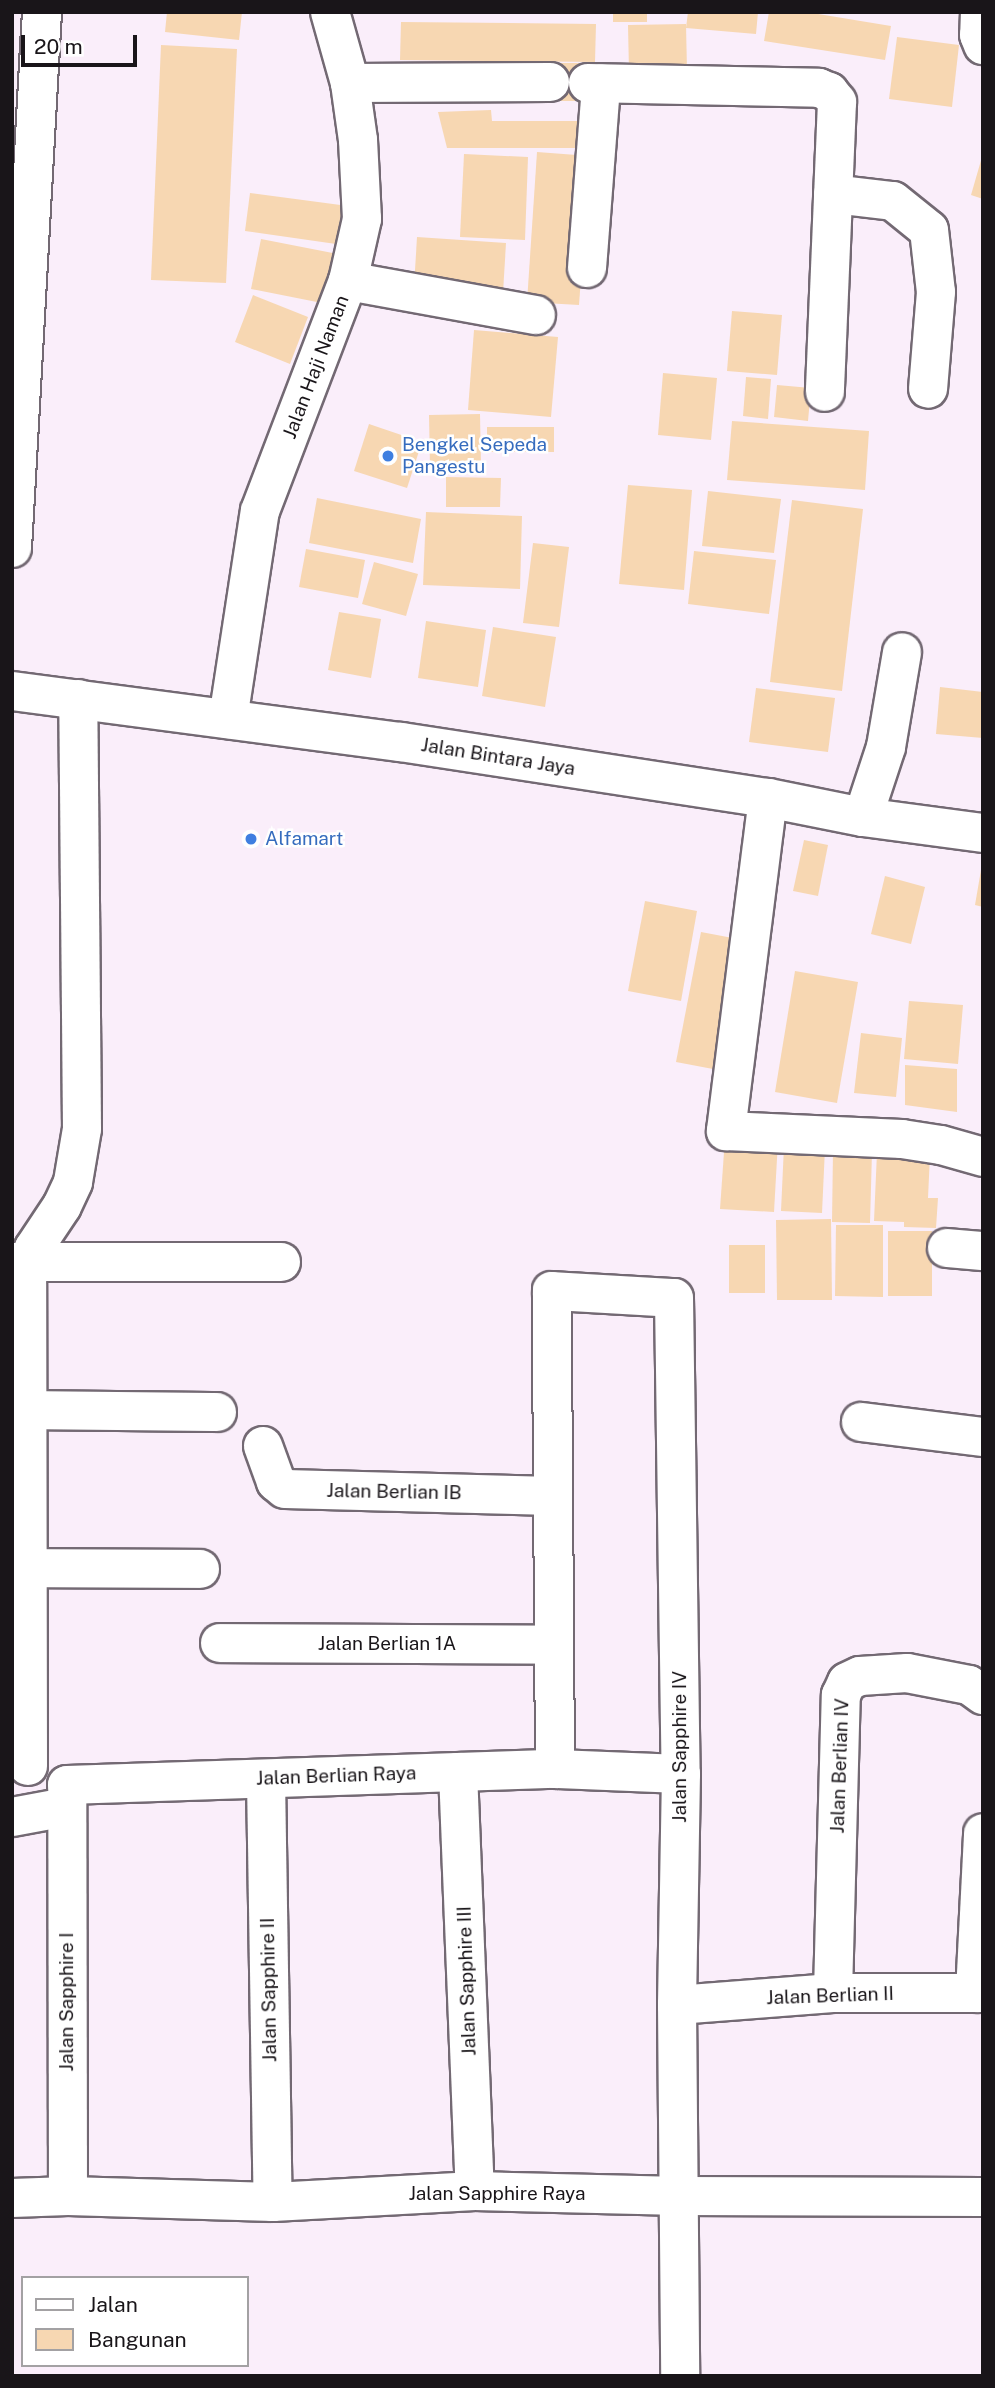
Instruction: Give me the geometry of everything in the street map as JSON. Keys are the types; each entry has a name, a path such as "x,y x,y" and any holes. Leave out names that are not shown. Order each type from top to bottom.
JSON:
{"street":[{"path":"12,548 25,80 42,12"},
{"name":"Jalan Haji Naman","path":"228,719 260,511 348,282 362,219 358,140 350,83 330,12"},
{"path":"979,12 979,35 983,45"},
{"path":"350,83 550,82"},
{"path":"587,268 594,84 819,88 829,92 837,102 825,392"},
{"path":"832,194 893,201 929,230 936,292 928,388"},
{"path":"348,282 536,316"},
{"path":"863,817 886,747 902,652"},
{"name":"Jalan Bintara Jaya","path":"12,691 228,719 768,798 863,817 983,833"},
{"path":"23,1745 20,1262 62,1206 73,1182 82,1129 78,699"},
{"path":"768,798 726,1131 902,1139 941,1145 983,1157"},
{"path":"20,1262 281,1262"},
{"name":"Jalan Sapphire IV","path":"553,1496 552,1291 674,1298 681,1774 677,2005 681,2196 680,2376"},
{"path":"19,1410 217,1412"},
{"path":"861,1422 983,1437"},
{"name":"Jalan Berlian IB","path":"263,1446 276,1482 285,1489 553,1496"},
{"path":"553,1496 555,1769"},
{"path":"20,1568 200,1569"},
{"name":"Jalan Berlian 1A","path":"220,1643 554,1644"},
{"name":"Jalan Berlian IV","path":"833,1993 841,1695 847,1682 860,1676 908,1673 969,1685 983,1695"},
{"name":"Jalan Berlian Raya","path":"66,1807 67,1785 555,1769 681,1774"},
{"name":"Jalan Sapphire III","path":"458,1772 475,2191"},
{"name":"Jalan Sapphire II","path":"266,1779 273,2202"},
{"path":"12,1817 66,1807"},
{"name":"Jalan Sapphire I","path":"66,1807 68,2196"},
{"path":"979,1993 983,1833"},
{"name":"Jalan Berlian II","path":"677,2005 833,1993 979,1993"},
{"name":"Jalan Sapphire Raya","path":"12,2198 68,2196 273,2202 475,2191 681,2196 983,2197"}],"building":[{"path":"167,12 242,12 239,40 165,32"},
{"path":"613,12 647,12 647,22 613,22"},
{"path":"688,12 758,12 756,34 686,28"},
{"path":"769,12 806,12 891,26 885,60 764,41"},
{"path":"401,22 596,24 595,62 400,60"},
{"path":"686,24 687,71 629,72 628,25"},
{"path":"897,37 959,45 952,107 889,99"},
{"path":"161,45 237,49 226,283 151,280"},
{"path":"550,63 588,63 588,101 550,101"},
{"path":"491,110 492,121 592,121 592,148 447,148 438,112"},
{"path":"537,152 590,156 579,305 527,302"},
{"path":"464,154 528,157 525,240 460,237"},
{"path":"983,158 983,199 971,195"},
{"path":"250,193 348,206 343,245 245,231"},
{"path":"417,237 506,243 503,293 414,287"},
{"path":"261,239 348,256 337,306 251,289"},
{"path":"253,295 308,317 290,364 235,342"},
{"path":"732,311 782,315 777,375 727,371"},
{"path":"474,330 558,337 551,417 468,410"},
{"path":"663,373 717,378 711,440 658,435"},
{"path":"746,377 771,379 768,419 743,416"},
{"path":"777,385 811,388 808,421 774,417"},
{"path":"480,414 481,465 430,466 429,415"},
{"path":"732,421 869,431 865,490 727,480"},
{"name":"Bengkel Sepeda Pangestu","path":"369,424 422,442 407,488 354,471"},
{"path":"487,427 554,427 554,452 487,452"},
{"path":"446,477 501,478 500,507 446,507"},
{"path":"628,485 692,490 684,590 619,584"},
{"path":"708,491 781,499 774,553 702,546"},
{"path":"317,498 421,519 413,563 309,543"},
{"path":"792,500 863,509 842,691 770,682"},
{"path":"426,512 522,516 520,589 423,585"},
{"path":"533,543 569,547 559,627 523,623"},
{"path":"306,549 365,560 358,598 299,587"},
{"path":"694,551 776,560 769,614 688,604"},
{"path":"374,562 418,574 406,616 362,604"},
{"path":"339,612 381,619 371,678 328,670"},
{"path":"426,621 486,630 478,687 418,678"},
{"path":"493,627 556,637 545,707 482,696"},
{"path":"940,687 983,692 983,738 936,734"},
{"path":"756,688 835,698 828,752 749,742"},
{"path":"804,840 828,845 818,896 793,891"},
{"path":"983,870 983,907 975,905"},
{"path":"885,876 925,887 911,944 871,934"},
{"path":"645,901 697,911 681,1001 628,991"},
{"path":"701,932 738,939 713,1069 676,1062"},
{"path":"795,971 858,982 837,1103 775,1092"},
{"path":"909,1001 963,1005 958,1064 904,1059"},
{"path":"861,1033 902,1038 896,1097 854,1093"},
{"path":"905,1065 957,1069 957,1112 905,1105"},
{"path":"725,1138 778,1141 774,1212 720,1209"},
{"path":"784,1146 825,1148 822,1213 781,1211"},
{"path":"833,1151 872,1152 870,1223 832,1222"},
{"path":"877,1152 930,1155 928,1198 938,1198 936,1228 904,1227 904,1222 874,1221"},
{"path":"831,1219 832,1300 777,1300 776,1220"},
{"path":"836,1225 883,1225 883,1297 835,1296"},
{"path":"888,1231 932,1231 932,1296 888,1296"},
{"path":"729,1245 765,1245 765,1293 729,1293"}],"place":[{"name":"Bengkel Sepeda Pangestu","path":"388,456"},
{"name":"Alfamart","path":"251,839"}]}
